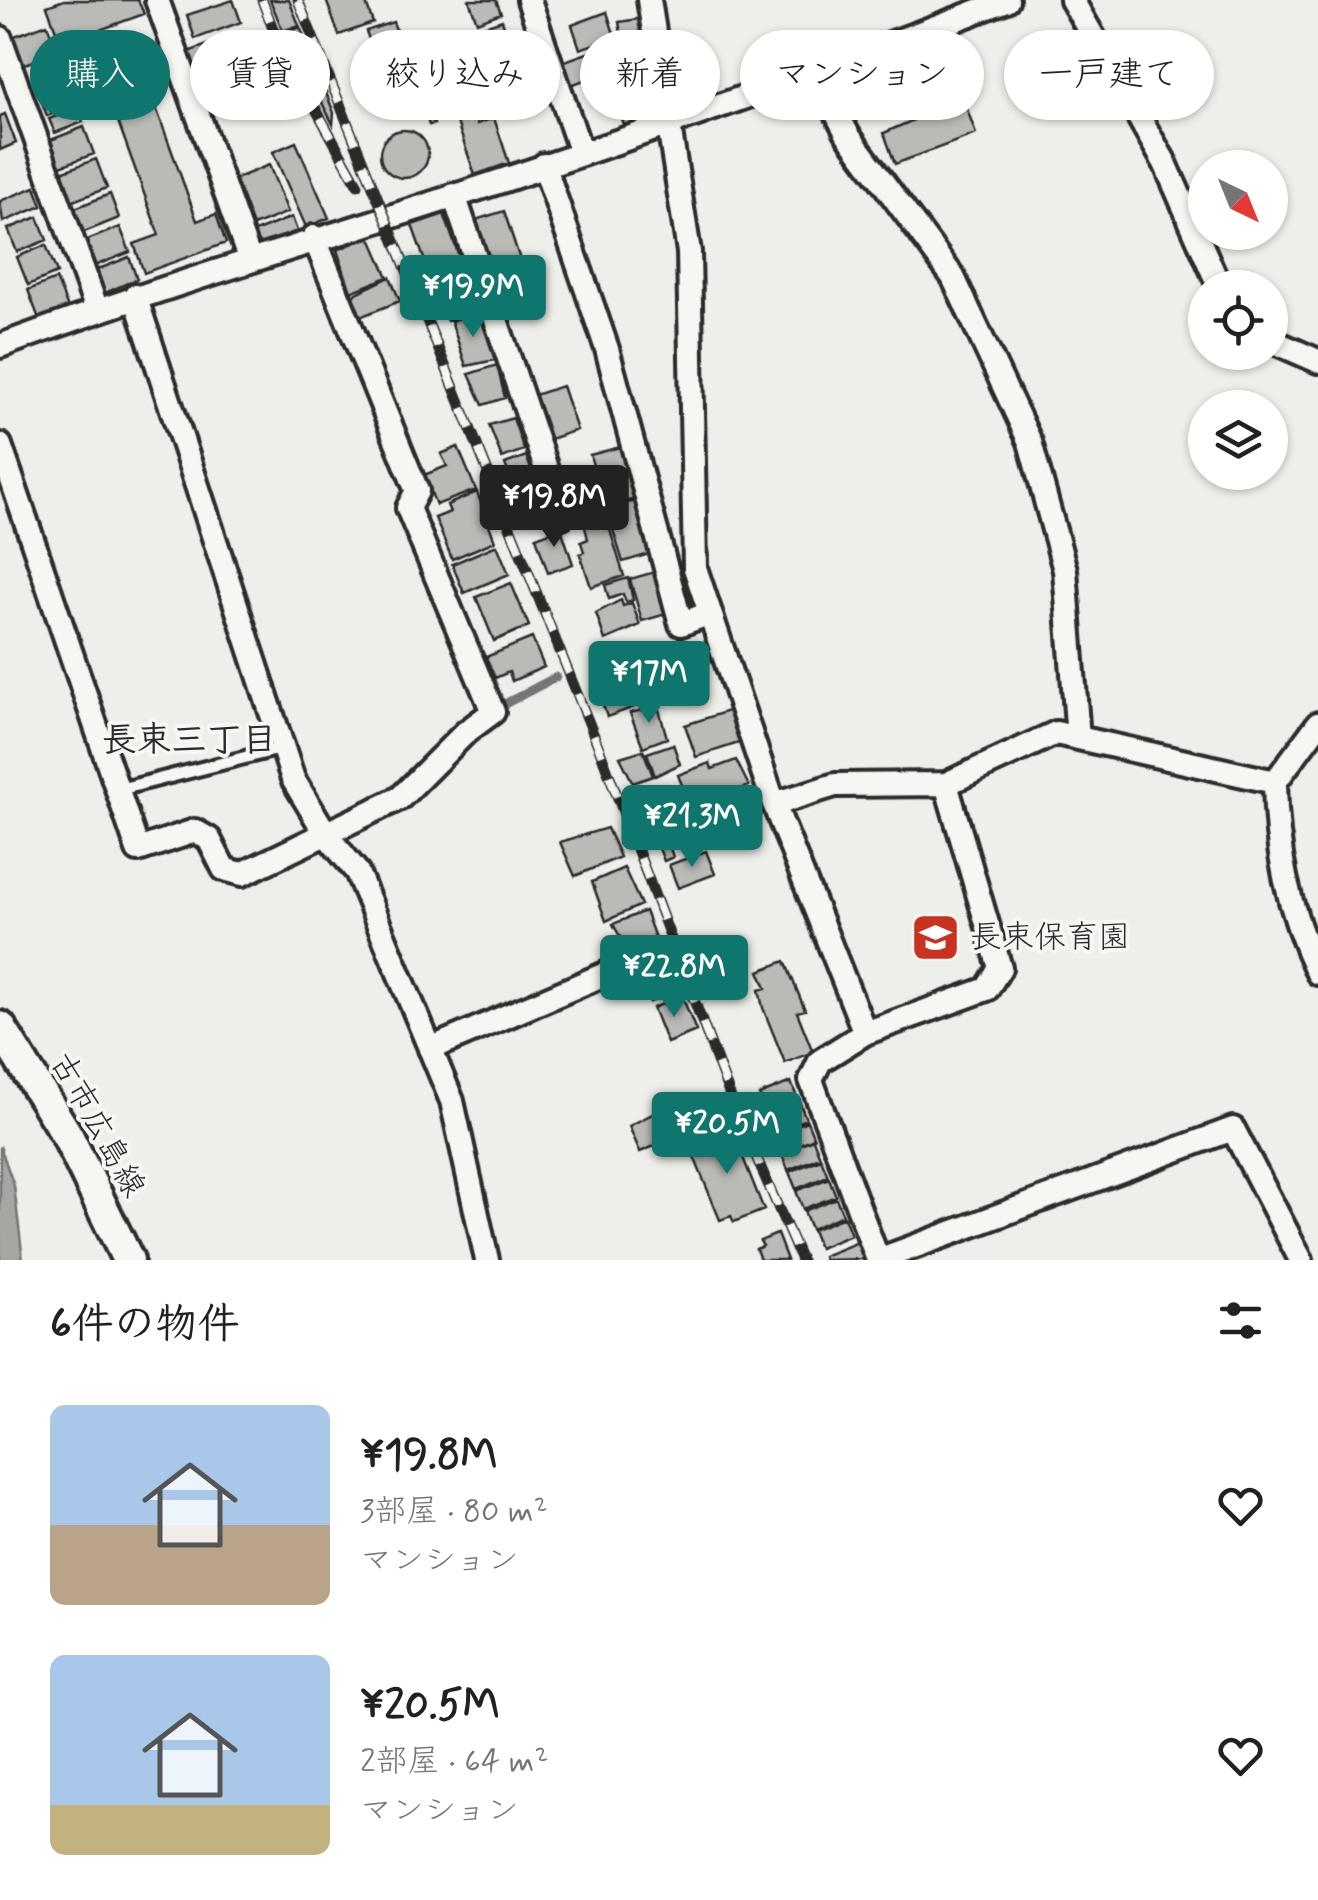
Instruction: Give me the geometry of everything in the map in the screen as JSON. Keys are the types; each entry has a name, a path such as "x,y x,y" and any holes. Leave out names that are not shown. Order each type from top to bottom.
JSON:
{"main road":[{"name":"古市広島線","path":"0,1028 68,1137 128,1260"}],"street":[{"path":"157,0 248,258"},
{"path":"529,0 581,152"},
{"path":"649,0 666,124 690,252 695,568 774,804 866,1034"},
{"path":"928,30 1007,0"},
{"path":"1072,0 1165,163 1212,270"},
{"path":"1,41 97,310"},
{"path":"0,346 248,258 454,196 740,99"},
{"path":"840,120 952,278 1030,442 1064,570 1078,738"},
{"path":"544,165 606,348 681,624 710,613"},
{"path":"454,196 562,516"},
{"path":"0,445 138,850 195,831 209,838 224,869 242,874 400,798 466,732 493,712 408,508 416,490 314,237"},
{"path":"135,296 293,779 326,834 357,872 452,1101 486,1260"},
{"path":"1288,348 1318,361"},
{"path":"1318,724 1274,782 1284,887 1296,928 1318,973"},
{"path":"774,804 835,785 946,784 1056,733 1274,782"},
{"path":"946,784 1000,968 988,990 866,1034 820,1061 810,1080 878,1260 1232,1129 1302,1260"},
{"path":"430,1050 652,954"}],"lane":[{"path":"117,790 282,748"}],"shaded area":[{"path":"0,1146 14,1186 23,1260 0,1260"}],"building":[{"path":"64,0 138,0 144,14 100,30 56,30 47,6"},
{"path":"233,0 241,22 219,30 192,30 187,15"},
{"path":"270,0 289,0 299,25 283,30"},
{"path":"326,0 365,0 373,23 339,35"},
{"path":"469,0 496,0 501,13 477,22"},
{"path":"607,12 613,30 580,30 580,49 572,25"},
{"path":"639,19 641,30 620,30 619,22"},
{"path":"502,20 505,30 475,30"},
{"path":"393,22 396,30 369,30"},
{"path":"30,30 30,62 19,66 9,38"},
{"path":"580,56 580,82 571,85 562,62"},
{"path":"5,114 16,143 0,150 0,116"},
{"path":"49,120 82,120 83,122 55,133"},
{"path":"117,120 161,120 197,221 216,214 226,243 144,273 134,244 159,235"},
{"path":"456,120 476,120 477,124 495,120 509,163 475,175"},
{"path":"913,120 971,120 976,134 895,164 884,133"},
{"path":"84,127 94,154 58,167 48,141"},
{"path":"404,130 421,137 428,154 421,171 404,178 387,171 380,154 387,137"},
{"path":"296,142 329,218 306,227 273,152"},
{"path":"96,159 107,188 68,203 56,174"},
{"path":"269,165 288,212 253,226 235,179"},
{"path":"35,187 42,206 3,222 0,201"},
{"path":"110,194 119,218 79,234 70,210"},
{"path":"504,211 521,263 490,273 472,221"},
{"path":"444,214 460,259 428,270 412,225"},
{"path":"38,217 47,240 17,252 8,229"},
{"path":"292,217 297,231 258,247 252,233"},
{"path":"120,227 130,252 92,267 82,242"},
{"path":"370,236 388,277 351,292 337,250"},
{"path":"46,245 57,273 28,285 17,257"},
{"path":"129,257 137,279 103,294 94,271"},
{"path":"462,264 480,310 447,321 429,275"},
{"path":"390,277 400,301 360,317 352,298 355,294"},
{"path":"56,279 68,308 39,319 28,290"},
{"path":"480,312 495,360 466,366 451,321"},
{"path":"497,365 505,398 483,405 469,374"},
{"path":"562,386 577,430 544,441 542,419 536,420 533,412 539,410 528,397"},
{"path":"513,418 524,450 502,458 489,425"},
{"path":"624,446 629,467 596,476 590,455"},
{"path":"458,447 476,490 436,505 424,475 447,466 441,454"},
{"path":"526,456 547,511 525,519 505,464"},
{"path":"629,467 638,498 608,507 599,475"},
{"path":"477,492 495,541 452,559 435,518 450,512 447,505"},
{"path":"640,500 653,553 623,562 613,530 624,527 616,506"},
{"path":"605,514 624,576 591,587 580,554 584,552 581,542 588,539 584,523"},
{"path":"561,528 573,564 548,573 536,537"},
{"path":"497,545 509,574 464,593 452,564"},
{"path":"658,571 670,613 642,621 630,579"},
{"path":"628,578 633,600 626,602 623,594 609,599 605,585"},
{"path":"511,583 529,626 494,641 476,597"},
{"path":"621,600 623,606 632,603 640,625 605,640 596,613"},
{"path":"532,638 544,667 512,681 509,672 495,678 486,657"},
{"path":"638,653 645,673 610,686 603,665"},
{"path":"631,682 640,705 607,717 599,693"},
{"path":"658,706 667,738 643,747 630,713"},
{"path":"734,709 745,741 696,757 685,725"},
{"path":"673,744 680,764 655,776 647,753"},
{"path":"643,750 653,776 633,783 620,757"},
{"path":"736,760 749,786 691,808 678,775 710,763 712,769"},
{"path":"673,813 682,837 668,842 673,857 664,861 649,823"},
{"path":"607,828 620,857 575,876 560,842"},
{"path":"706,851 715,874 678,888 669,865"},
{"path":"624,868 641,905 606,921 592,882"},
{"path":"645,911 657,943 630,954 613,924"},
{"path":"665,961 677,991 650,1002 638,971"},
{"path":"785,961 805,1010 797,1012 813,1052 785,1063 763,1008 759,990 766,988 759,971"},
{"path":"682,996 696,1031 667,1043 653,1008"},
{"path":"791,1082 798,1100 766,1113 759,1095"},
{"path":"799,1101 806,1119 774,1132 766,1114"},
{"path":"664,1108 676,1137 640,1152 629,1126"},
{"path":"807,1121 814,1138 781,1152 774,1134"},
{"path":"732,1130 764,1210 734,1222 731,1216 720,1220 690,1147"},
{"path":"813,1139 820,1157 788,1170 781,1152"},
{"path":"821,1159 828,1176 796,1189 789,1172"},
{"path":"829,1178 836,1196 803,1209 796,1191"},
{"path":"836,1198 843,1215 811,1229 804,1211"},
{"path":"844,1217 851,1235 819,1248 812,1230"},
{"path":"777,1234 787,1260 760,1260 756,1249 763,1246 760,1241"},
{"path":"858,1242 865,1259 824,1260 823,1256"}],"waterway":[{"path":"497,708 556,677"}],"railway":[{"path":"262,0 277,39 358,185"},
{"path":"298,0 601,753 732,1101 801,1260"}],"place":[{"name":"長束保育園","path":"935,938"}],"district":[{"name":"長束三丁目","path":"189,741"}]}
